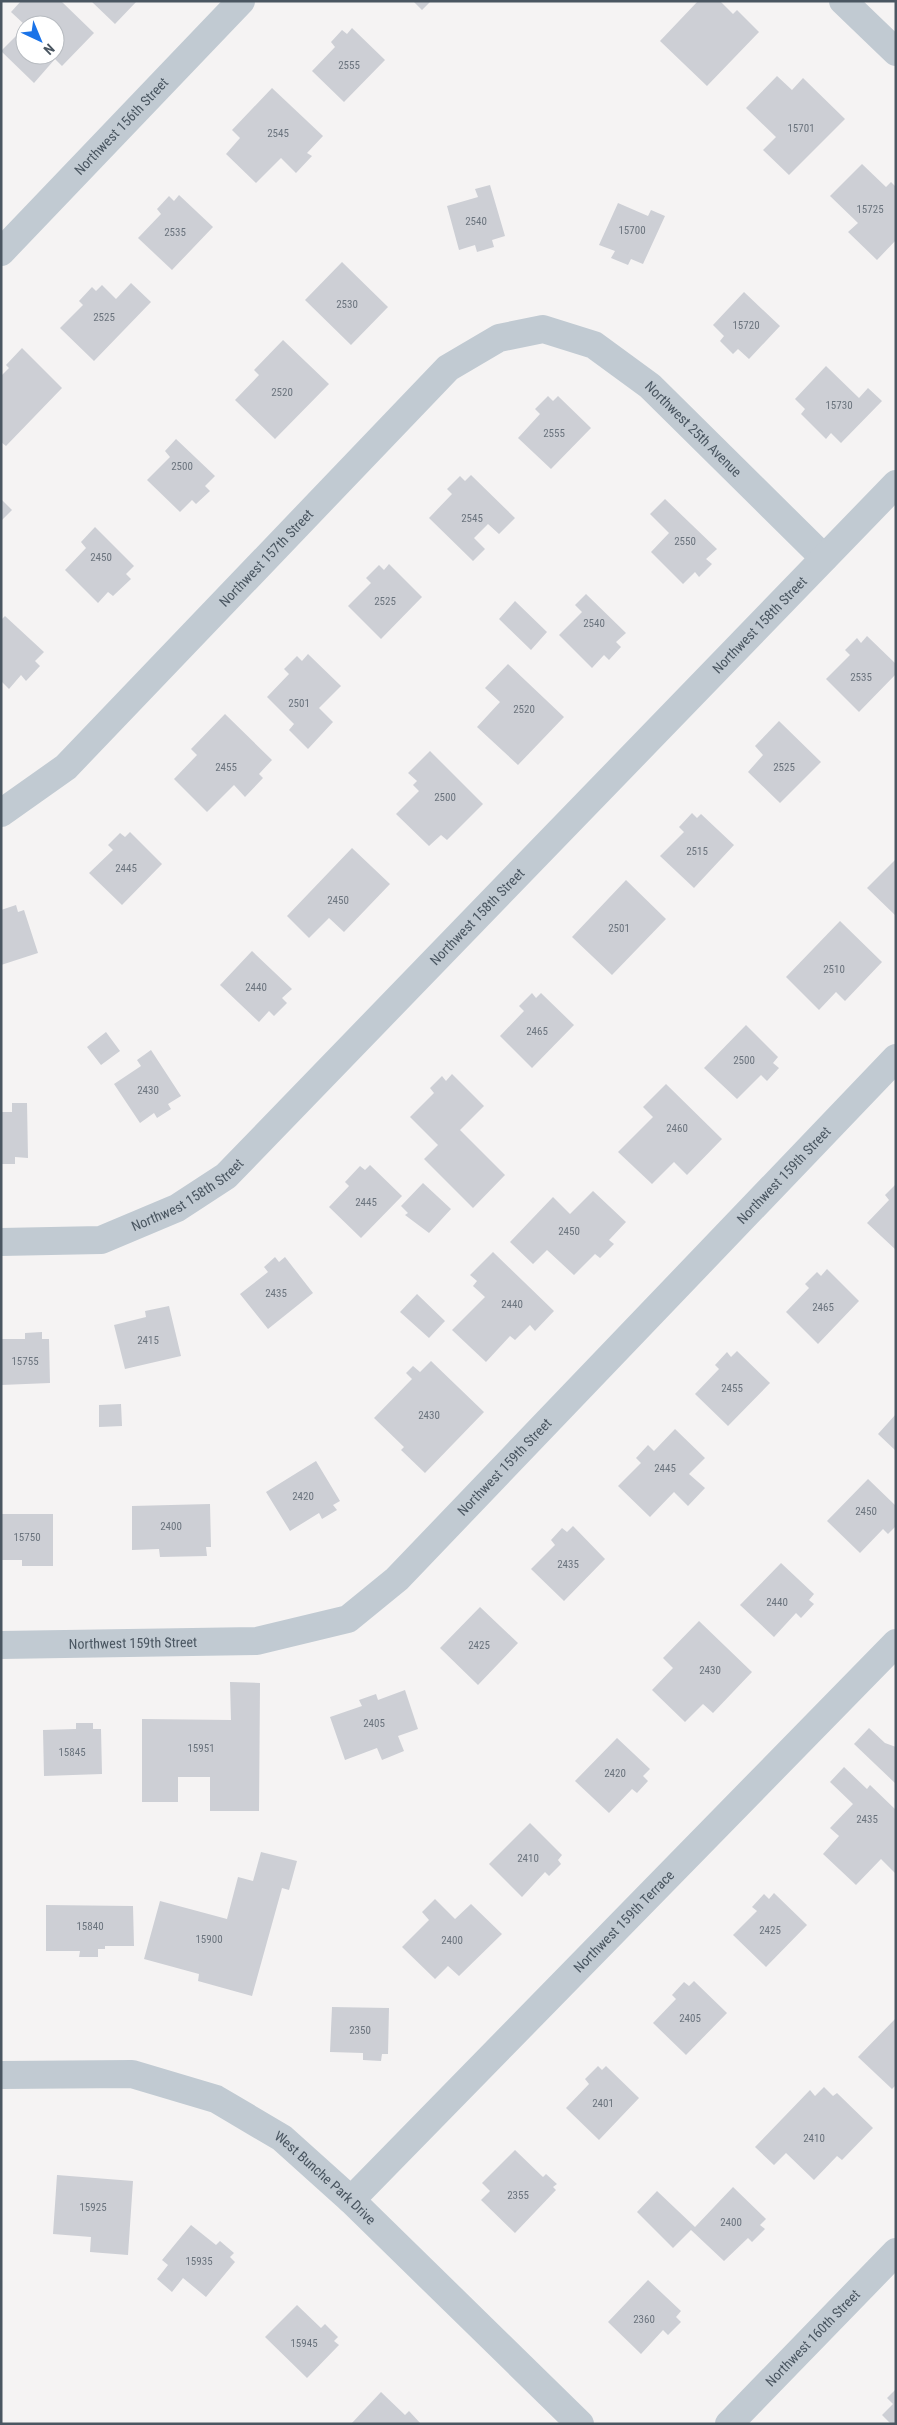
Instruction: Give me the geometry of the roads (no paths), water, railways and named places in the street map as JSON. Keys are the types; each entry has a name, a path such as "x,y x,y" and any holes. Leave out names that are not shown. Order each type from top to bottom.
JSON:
{"street":[{"name":"Northwest 156th Street","path":"1,252 241,1"},
{"path":"843,1 896,52"},
{"name":"Northwest 25th Avenue","path":"543,329 594,345 650,386 824,558"},
{"name":"Northwest 157th Street","path":"1,812 66,767 448,368 499,338 543,329"},
{"name":"Northwest 158th Street","path":"1,1242 102,1240 177,1208 226,1176 896,484"},
{"name":"Northwest 159th Street","path":"1,1645 257,1641 348,1619 397,1580 896,1058"},
{"name":"Northwest 159th Terrace","path":"351,2200 896,1643"},
{"name":"West Bunche Park Drive","path":"1,2075 132,2074 216,2099 282,2138 351,2200 580,2424"},
{"name":"Northwest 160th Street","path":"729,2424 896,2252"}]}
